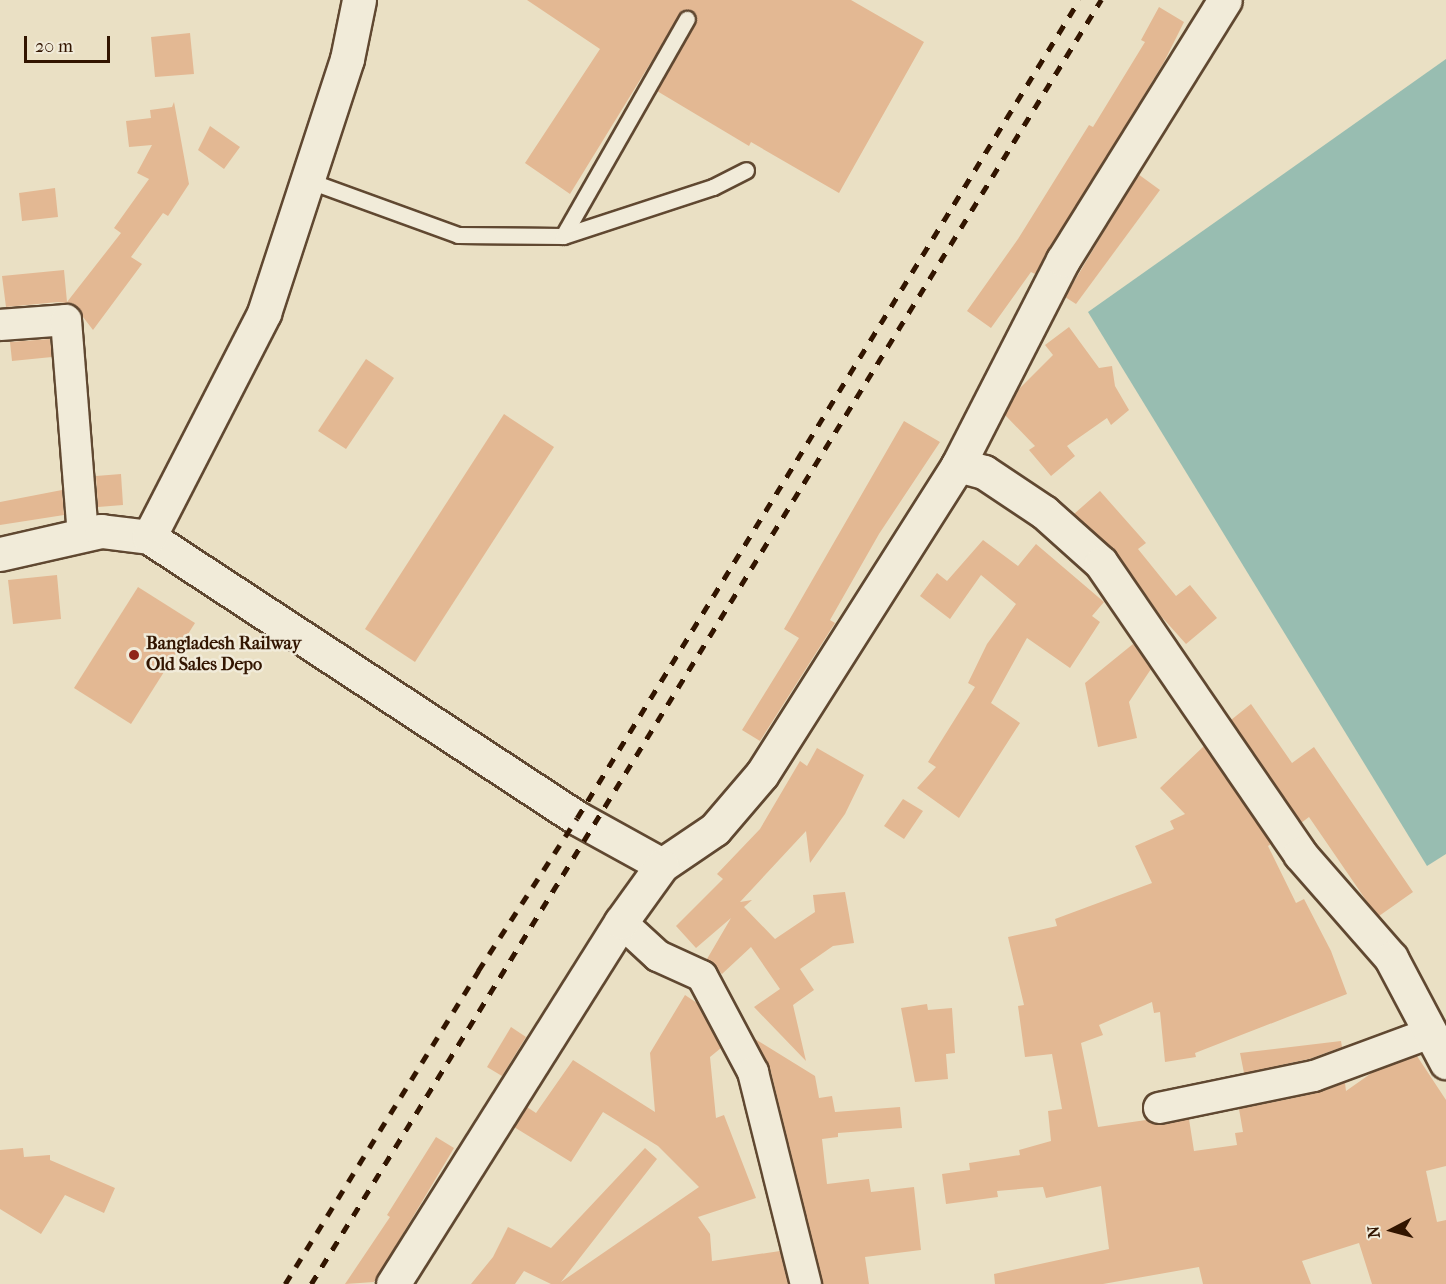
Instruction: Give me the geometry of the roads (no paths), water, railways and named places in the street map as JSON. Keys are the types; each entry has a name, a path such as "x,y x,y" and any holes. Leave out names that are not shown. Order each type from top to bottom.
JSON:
{"street":[{"path":"149,537 264,313 347,59 359,0"},
{"path":"393,1284 621,922 662,865 715,829 762,774 958,465 1063,260 1225,0"},
{"path":"0,325 66,320 83,536"},
{"path":"958,465 984,472 1044,512 1101,563 1300,854 1391,958 1446,1062"},
{"path":"0,554 102,531 149,537 577,818 662,865"},
{"path":"621,922 658,956 702,976 753,1072 806,1284"},
{"path":"1159,1108 1314,1076 1430,1033"}],"lane":[{"path":"563,236 687,19"},
{"path":"307,180 458,235 563,236 713,187 746,170"}],"water":[{"path":"1446,59 1446,854 1427,866 1088,312"}],"railway":[{"path":"285,1284 478,971 577,818 1079,0"},
{"path":"311,1284 1101,0"}],"place":[{"name":"Bangladesh Railway Old Sales Depo","path":"134,655"}]}
